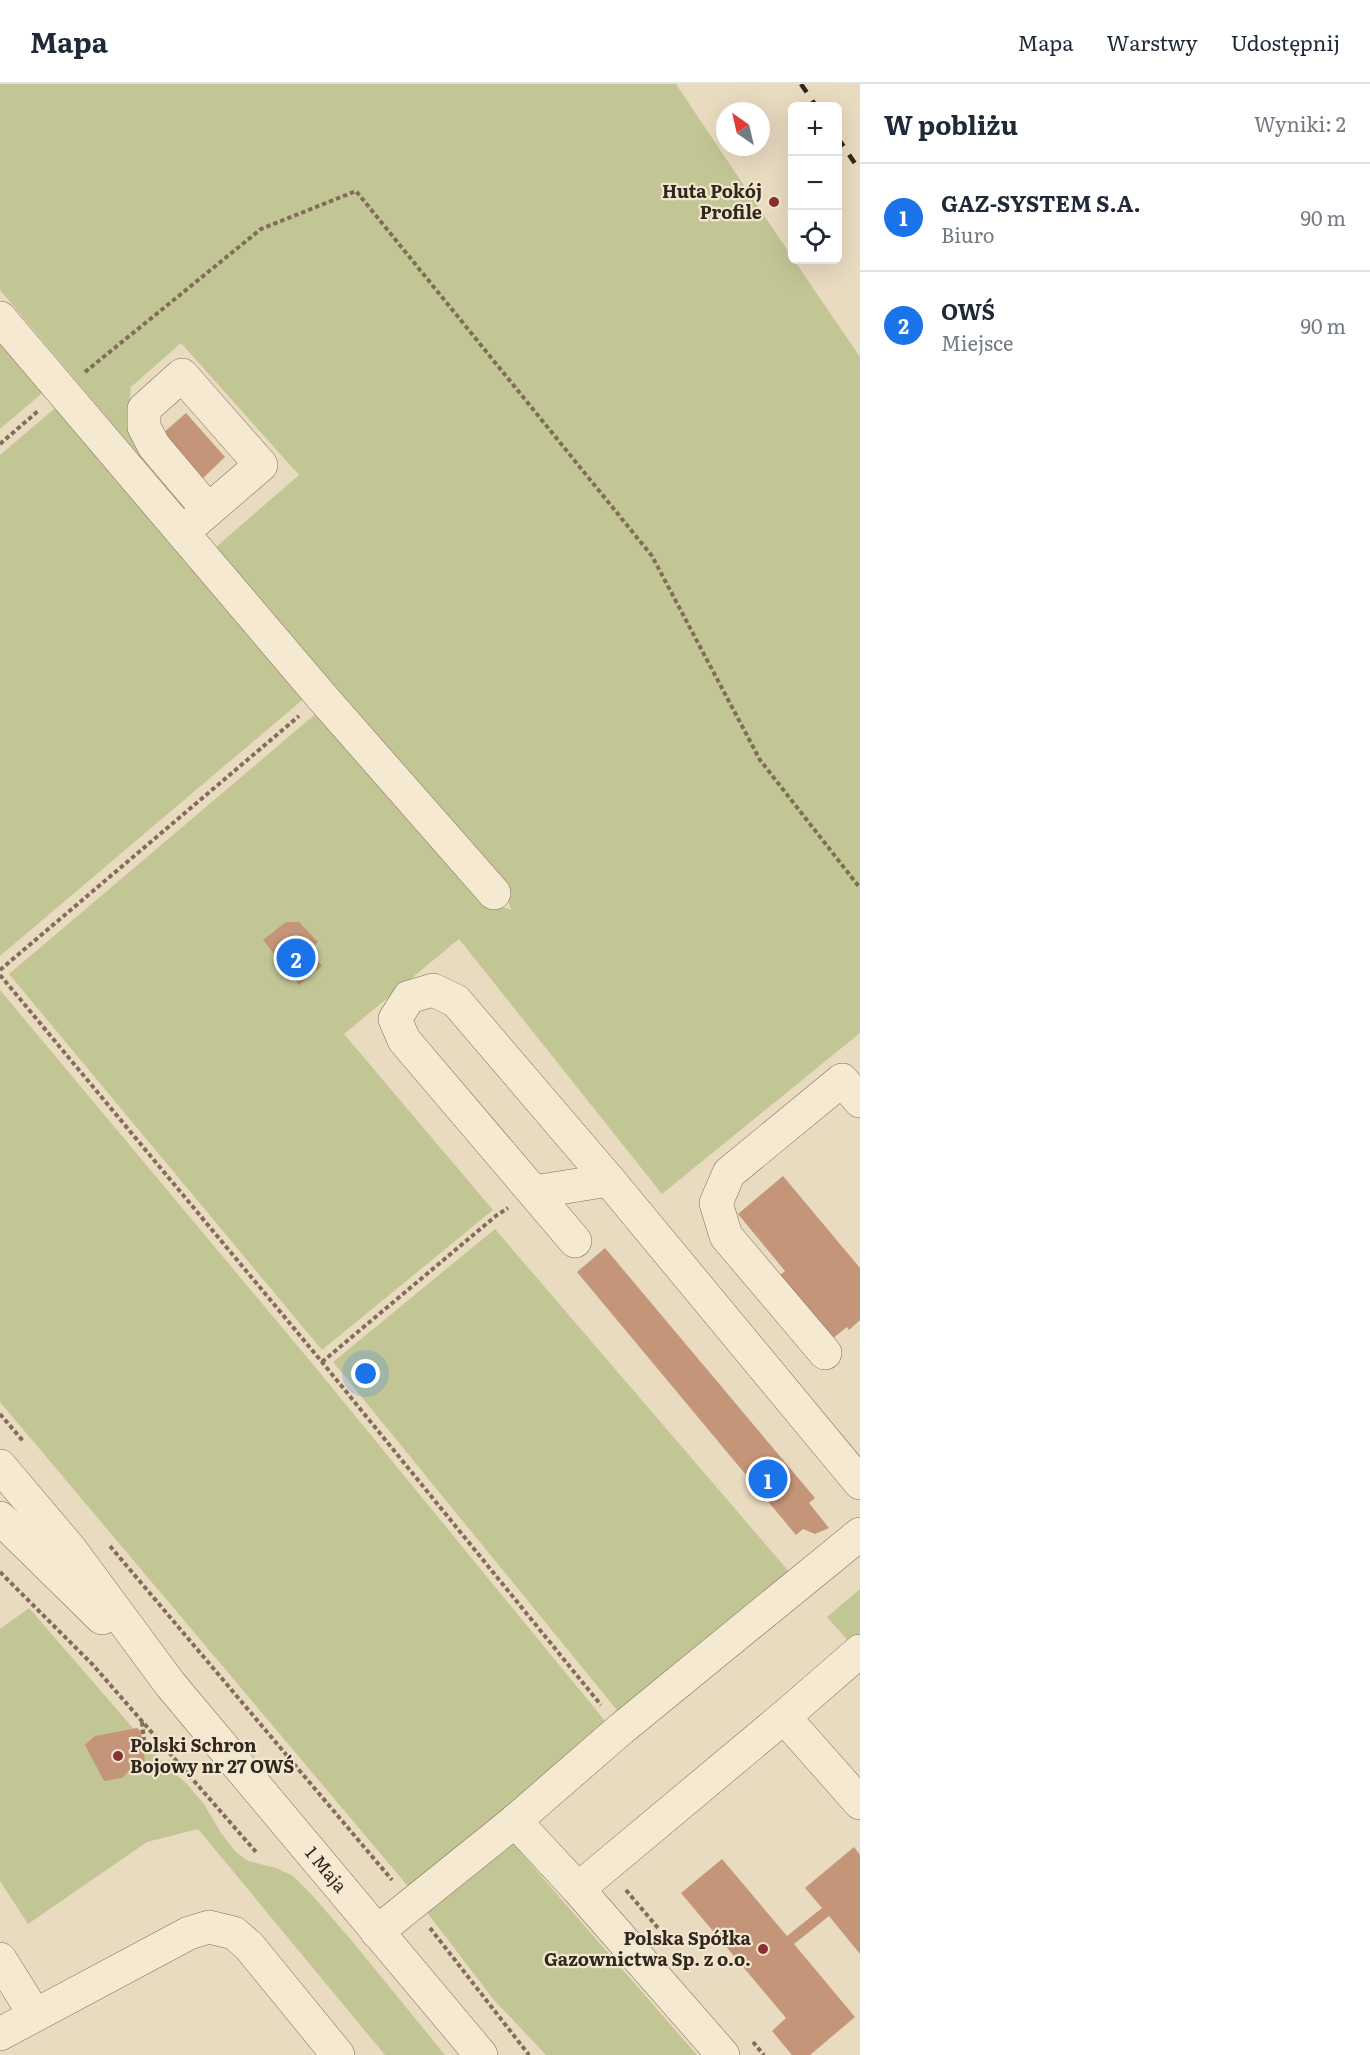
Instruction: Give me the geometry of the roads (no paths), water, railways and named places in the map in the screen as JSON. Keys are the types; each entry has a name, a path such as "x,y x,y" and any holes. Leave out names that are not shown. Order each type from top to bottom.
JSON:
{"street":[{"path":"0,318 322,697 494,893"},
{"path":"183,532 208,510"},
{"path":"575,1241 404,1040 395,1019 409,997 433,990 456,1000 609,1180 860,1484"},
{"path":"825,1353 726,1236 716,1203 729,1173 842,1080 860,1101"},
{"path":"534,1192 609,1180"},
{"name":"1 Maja","path":"0,1466 71,1550 170,1684 481,2055"},
{"name":"1 Maja","path":"0,1518 170,1684"},
{"path":"377,1932 515,1821 621,1729 860,1534"},
{"path":"578,1889 860,1651"},
{"path":"784,1717 860,1803"},
{"path":"515,1821 578,1889 723,2055"},
{"path":"0,2034 189,1933 209,1927 234,1933 249,1946 338,2055"},
{"path":"0,1959 35,2015"}],"railway":[{"path":"801,84 813,102"},
{"path":"842,144 860,171"}],"place":[{"name":"Huta Pokój Profile","path":"774,202"},
{"name":"OWŚ","path":"296,958"},
{"name":"GAZ-SYSTEM S.A.","path":"768,1479"},
{"name":"Polski Schron Bojowy nr 27 OWŚ","path":"118,1756"},
{"name":"Polska Spółka Gazownictwa Sp. z o.o.","path":"763,1949"}]}
